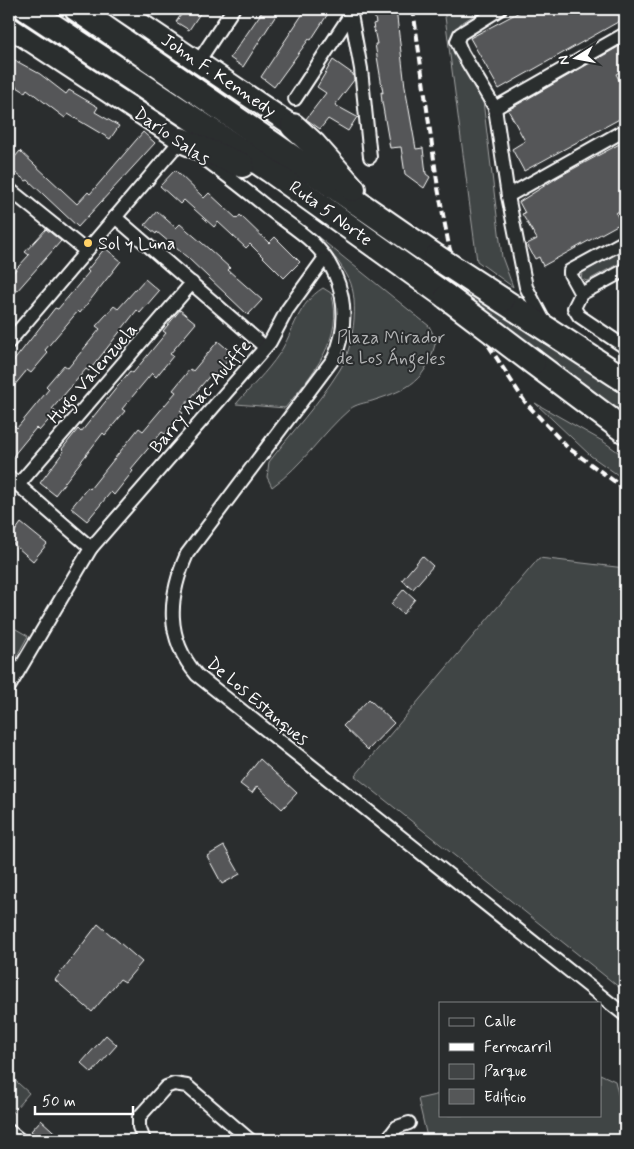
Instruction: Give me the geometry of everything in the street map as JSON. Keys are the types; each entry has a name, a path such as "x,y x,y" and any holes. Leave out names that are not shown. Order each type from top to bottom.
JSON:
{"highway":[{"name":"Ruta 5 Norte","path":"27,9 310,197 625,431"},
{"name":"Ruta 5 Norte","path":"77,9 436,257 625,380"},
{"path":"292,126 314,145 392,227"},
{"path":"181,140 228,159 310,197"}],"main road":[{"name":"John F. Kennedy","path":"120,9 292,126"},
{"name":"Darío Salas","path":"9,27 181,140"}],"street":[{"path":"198,62 233,9"},
{"path":"500,9 460,34 457,41 462,53 495,108 508,196 526,287 552,334"},
{"path":"296,99 350,11"},
{"path":"350,11 360,69 370,157"},
{"path":"495,108 625,34"},
{"path":"508,196 625,130"},
{"path":"9,342 181,140"},
{"name":"Darío Salas","path":"181,140 310,241 324,259"},
{"path":"9,189 86,251"},
{"path":"115,217 266,347"},
{"path":"581,294 570,274 573,269 625,241"},
{"name":"Barry Mac-Auliffe","path":"9,687 91,548 266,347 287,310 324,259"},
{"name":"De Los Estanques","path":"324,259 337,280 343,298 345,318 339,346 326,371 187,554 174,591 172,605 174,630 182,653 197,675 625,1016"},
{"path":"625,270 581,294 574,308 579,316 625,347"},
{"name":"Hugo Valenzuela","path":"13,481 192,283"},
{"path":"506,303 520,298 526,287"},
{"path":"13,481 91,548"},
{"path":"144,1140 140,1134 138,1122 140,1117 170,1085 186,1086 250,1140"},
{"path":"387,1140 397,1127 409,1123"},
{"path":"9,1131 20,1140"}],"green space":[{"path":"9,9 224,150 181,129 9,21"},
{"path":"41,9 68,9 625,391 625,420"},
{"path":"95,9 112,9 262,110 331,176 142,39"},
{"path":"444,9 472,9 474,15 460,24 453,43 483,101 502,257 513,287 477,261"},
{"name":"Plaza Mirador de Los Ángeles","path":"317,236 429,326 436,340 432,354 422,374 406,387 396,392 350,409 293,469 272,487 267,477 269,462 314,406 339,371 344,362 351,339 354,300 349,279 334,256"},
{"path":"625,249 625,260 587,281 581,279 582,273"},
{"path":"323,288 331,293 334,325 323,355 305,383 285,408 236,404 274,361 307,302"},
{"path":"535,403 604,442 625,457 625,480 591,456"},
{"path":"539,558 625,568 625,992 355,776"},
{"path":"9,625 28,636 9,670"},
{"path":"9,1075 29,1093 9,1116"},
{"path":"602,1075 615,1081 625,1122 625,1140 414,1140 427,1137 418,1099 439,1094 439,1116 602,1116"}],"building":[{"path":"185,9 203,9 189,30 176,22"},
{"path":"264,9 280,9 243,67 230,58"},
{"path":"306,9 331,9 311,40 309,39 274,87 261,77"},
{"path":"373,9 396,9 405,87 416,149 423,148 426,174 430,177 424,188 405,174 401,147 390,148 382,102 381,92 383,93 375,44 377,44 373,24 376,23"},
{"path":"525,9 625,9 625,18 499,89 470,38"},
{"path":"625,43 625,69 616,74 625,91 625,116 524,171 512,149 525,141 508,110"},
{"path":"9,57 40,74 66,94 69,90 98,107 95,112 119,126 110,139 68,114 65,118 27,89 25,92 9,82"},
{"path":"333,60 353,74 354,80 335,105 357,117 348,131 328,119 320,129 306,119 326,93 317,87"},
{"path":"143,132 155,143 78,227 28,180 26,181 9,168 9,164 20,151 77,204 88,192 90,194"},
{"path":"625,141 625,207 616,213 621,223 543,266 539,257 535,259 527,244 537,239 522,214 525,213 519,202 560,176"},
{"path":"175,170 204,198 209,193 237,219 240,215 269,243 275,237 300,262 284,278 250,244 246,248 218,222 214,227 184,200 180,204 160,186"},
{"path":"157,211 176,228 180,224 230,268 228,270 262,300 248,315 188,258 157,232 156,234 145,225"},
{"path":"46,229 61,241 9,300 9,277 29,255 25,252"},
{"path":"105,248 121,261 80,313 78,311 45,350 48,353 31,373 27,370 9,392 9,367 55,308 58,309 89,272 87,270"},
{"path":"145,279 159,291 140,313 137,310 89,371 86,369 52,409 56,412 39,431 36,428 9,461 9,431 14,425 17,428 49,389 46,386 64,365 68,368 100,329 96,326 114,306 118,309"},
{"path":"180,310 196,323 170,354 173,356 156,377 152,373 122,409 125,411 105,435 103,433 55,495 40,483 64,451 62,449 78,429 81,432 130,371 133,373 166,333 163,331"},
{"path":"218,341 233,354 215,376 212,373 180,411 183,413 165,434 162,432 131,469 133,471 114,495 111,492 87,521 71,508 88,487 90,489 139,428 143,431 176,392 173,390 190,369 193,371"},
{"path":"21,523 47,544 33,561 9,540"},
{"path":"422,556 433,566 413,589 402,580"},
{"path":"404,589 415,599 403,614 391,604"},
{"path":"369,699 394,723 368,750 343,726"},
{"path":"260,759 297,793 282,809 257,786 252,793 240,784"},
{"path":"224,846 240,874 222,884 207,856"},
{"path":"98,924 142,962 125,982 120,979 92,1012 55,980"},
{"path":"106,1035 117,1045 92,1073 81,1063"},
{"path":"41,1120 63,1140 41,1140 31,1131"}],"railway":[{"path":"413,9 438,188 449,246 462,292 485,340 525,402 567,447 625,489"}],"place":[{"name":"Sol y Luna","path":"88,243"}]}
